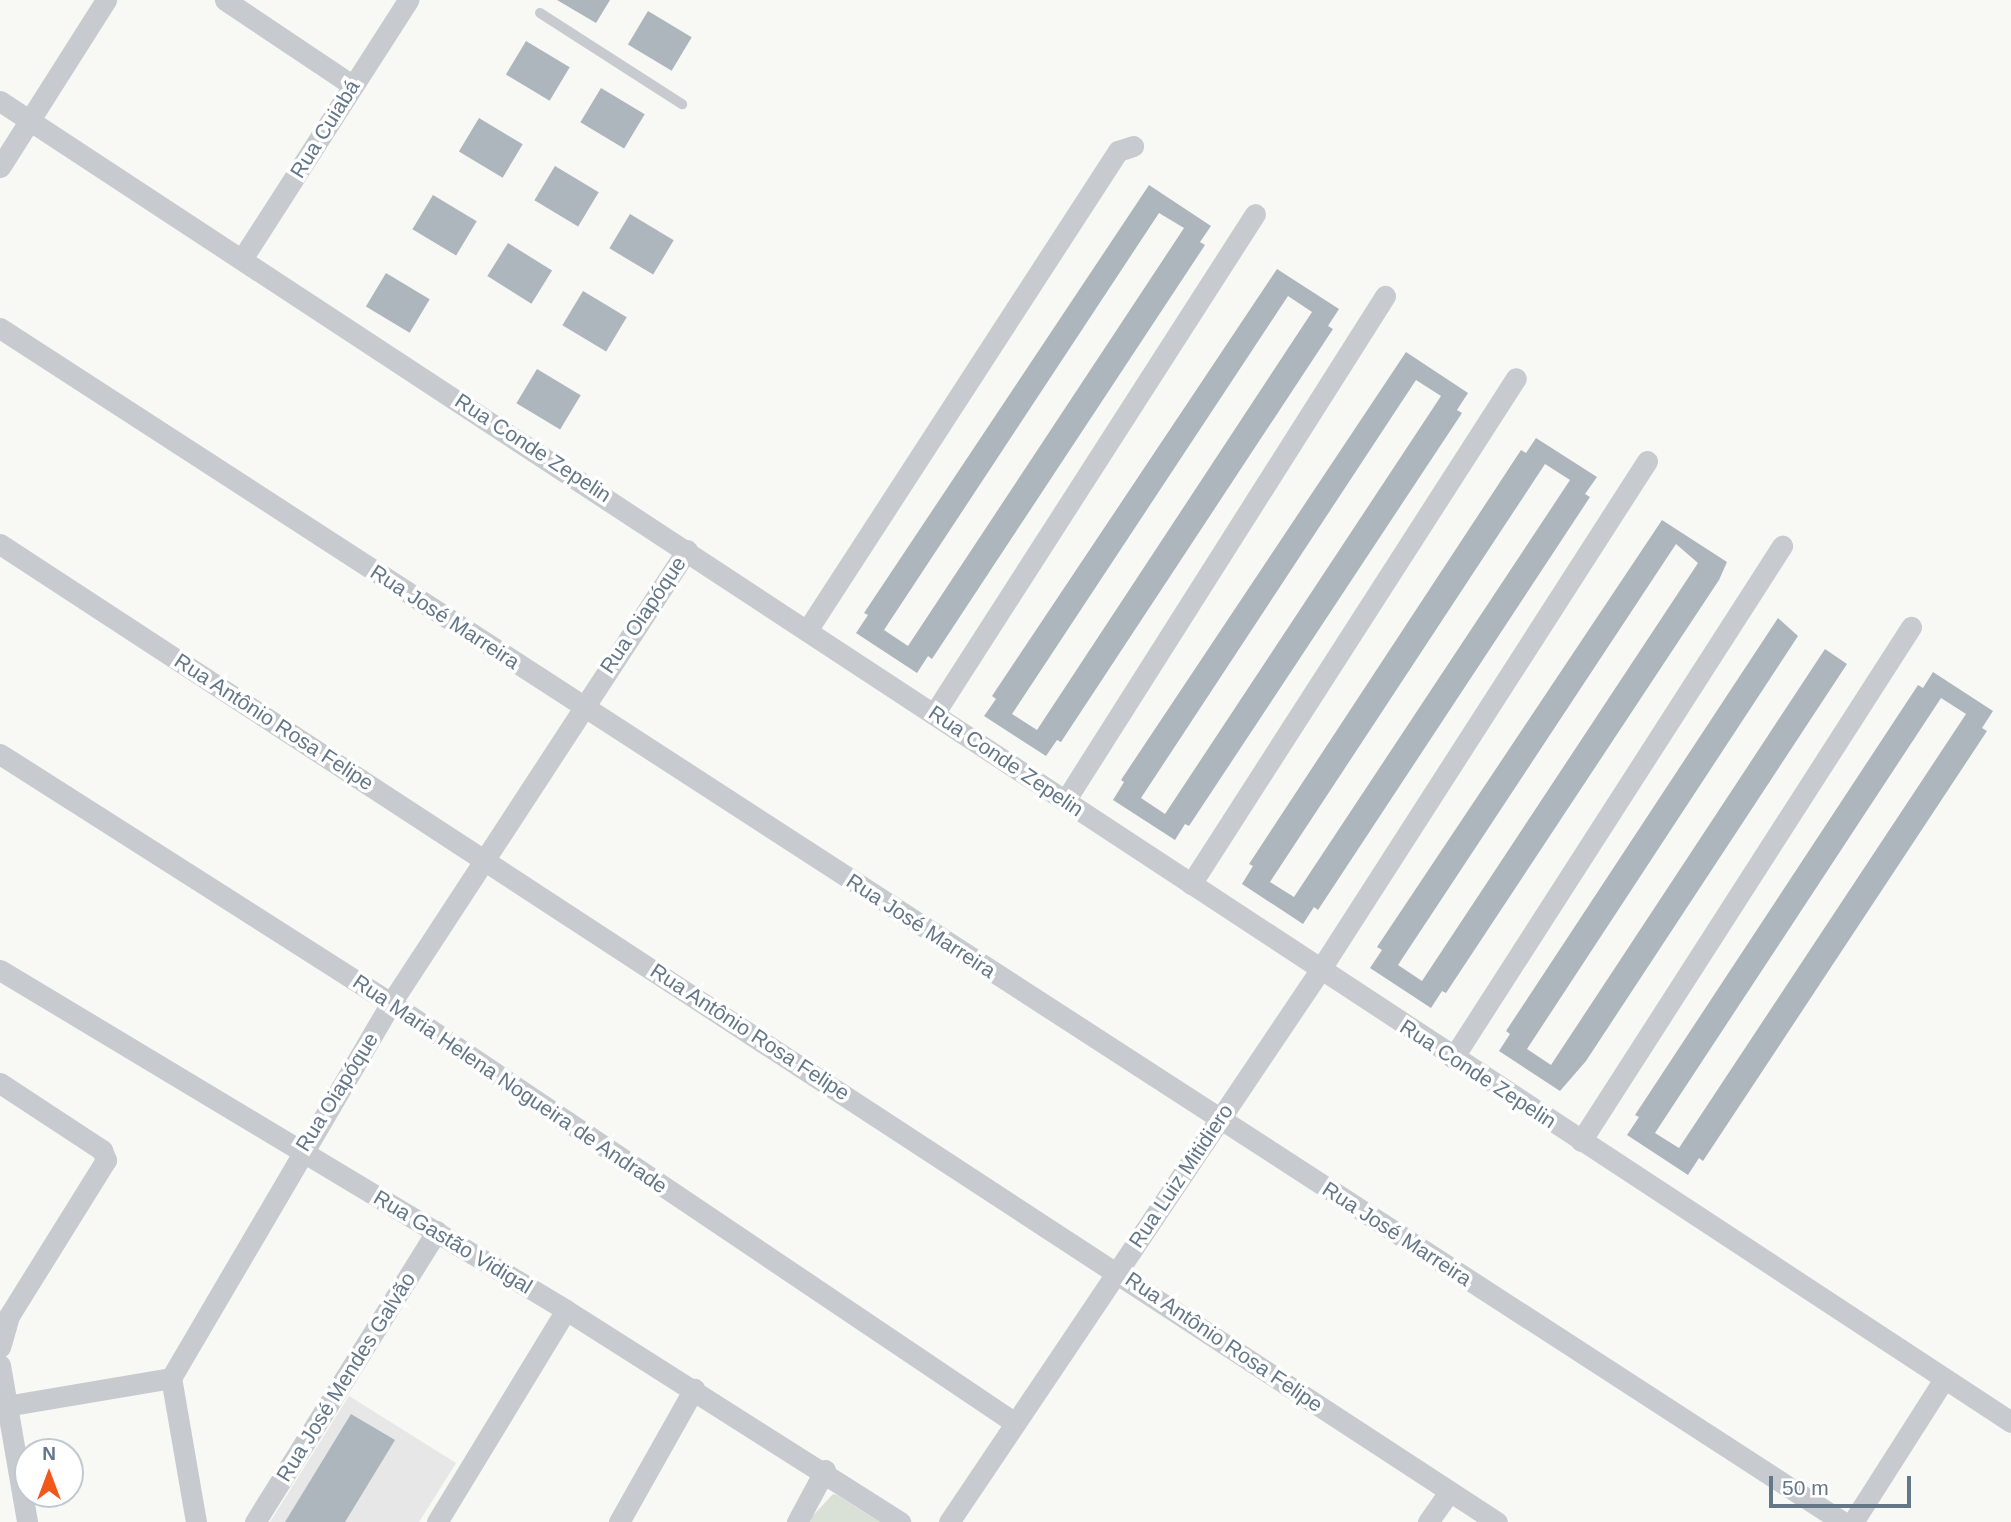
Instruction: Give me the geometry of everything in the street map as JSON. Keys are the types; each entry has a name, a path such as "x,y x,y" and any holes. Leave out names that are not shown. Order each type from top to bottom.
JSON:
{"street":[{"path":"0,167 106,0"},
{"path":"225,0 352,85"},
{"name":"Rua Cuiabá","path":"242,259 408,0"},
{"name":"Rua Conde Zepelin","path":"0,101 808,629 1453,1058 2011,1422"},
{"path":"808,629 1118,151 1133,146"},
{"path":"934,714 1255,214"},
{"path":"1065,801 1385,296"},
{"name":"Rua José Marreira","path":"0,328 1843,1522"},
{"path":"1191,884 1516,378"},
{"name":"Rua Luiz Mitidiero","path":"949,1522 1320,970 1647,461"},
{"name":"Rua Antônio Rosa Felipe","path":"0,544 1117,1271 1497,1522"},
{"path":"1453,1058 1782,546"},
{"name":"Rua Oiapóque","path":"171,1378 300,1151 391,1003 582,705 687,550"},
{"path":"1581,1141 1911,627"},
{"name":"Rua Maria Helena Nogueira de Andrade","path":"0,754 391,1003 1015,1423"},
{"name":"Rua Gastão Vidigal","path":"0,970 566,1310 825,1470 900,1522"},
{"path":"0,1083 102,1150 104,1165 9,1317 0,1347"},
{"name":"Rua José Mendes Galvão","path":"255,1522 437,1231"},
{"path":"437,1522 566,1310"},
{"path":"0,1365 4,1406 27,1522"},
{"path":"4,1406 171,1378 196,1522"},
{"path":"1853,1522 1944,1379"},
{"path":"620,1522 694,1389"},
{"path":"796,1522 825,1470"},
{"path":"1428,1522 1449,1492"}],"lane":[{"path":"540,13 682,103"}],"shaded area":[{"path":"349,1396 456,1463 419,1522 270,1522"},
{"path":"833,1494 837,1495 880,1522 807,1522"}],"building":[{"path":"557,0 610,0 596,23"},
{"path":"648,11 692,37 672,71 628,44"},
{"path":"526,41 570,67 550,101 506,74"},
{"path":"601,88 645,114 624,149 580,122"},
{"path":"479,118 523,144 503,178 459,151"},
{"path":"555,166 599,192 578,227 534,200"},
{"path":"1149,185 1211,226 1200,242 1205,245 932,659 928,656 917,673 856,633 868,615 864,613","holes":["1159,213 1184,228 908,646 884,630"]},
{"path":"433,195 477,221 456,256 412,229"},
{"path":"630,214 674,240 653,275 609,248"},
{"path":"508,243 552,271 531,304 487,276"},
{"path":"1277,269 1339,309 1328,326 1333,329 1061,742 1057,740 1046,756 984,716 996,699 992,696","holes":["1288,296 1312,312 1037,730 1012,714"]},
{"path":"386,273 430,299 410,333 366,306"},
{"path":"583,291 627,317 606,352 562,325"},
{"path":"1406,352 1468,393 1457,410 1462,413 1189,826 1185,824 1175,840 1113,800 1124,782 1121,780","holes":["1416,380 1441,396 1165,814 1141,798"]},
{"path":"537,369 581,395 560,430 516,403"},
{"path":"1536,438 1597,477 1585,494 1590,497 1318,910 1314,907 1303,924 1242,884 1253,866 1249,864 1521,450 1526,453","holes":["1545,464 1570,480 1294,897 1270,882"]},
{"path":"1662,520 1727,562 1719,580 1446,993 1442,991 1431,1008 1370,968 1382,950 1377,947","holes":["1676,544 1698,563 1422,981 1398,965"]},
{"path":"1778,618 1798,636 1527,1049 1551,1065 1825,649 1847,664 1586,1061 1560,1091 1499,1051 1510,1034 1506,1031"},
{"path":"1933,672 1993,711 1982,728 1987,731 1703,1161 1699,1158 1688,1175 1627,1135 1639,1117 1635,1115 1918,685 1923,688","holes":["1941,698 1966,714 1679,1148 1655,1133"]},
{"path":"351,1414 395,1440 345,1522 285,1522"}]}
